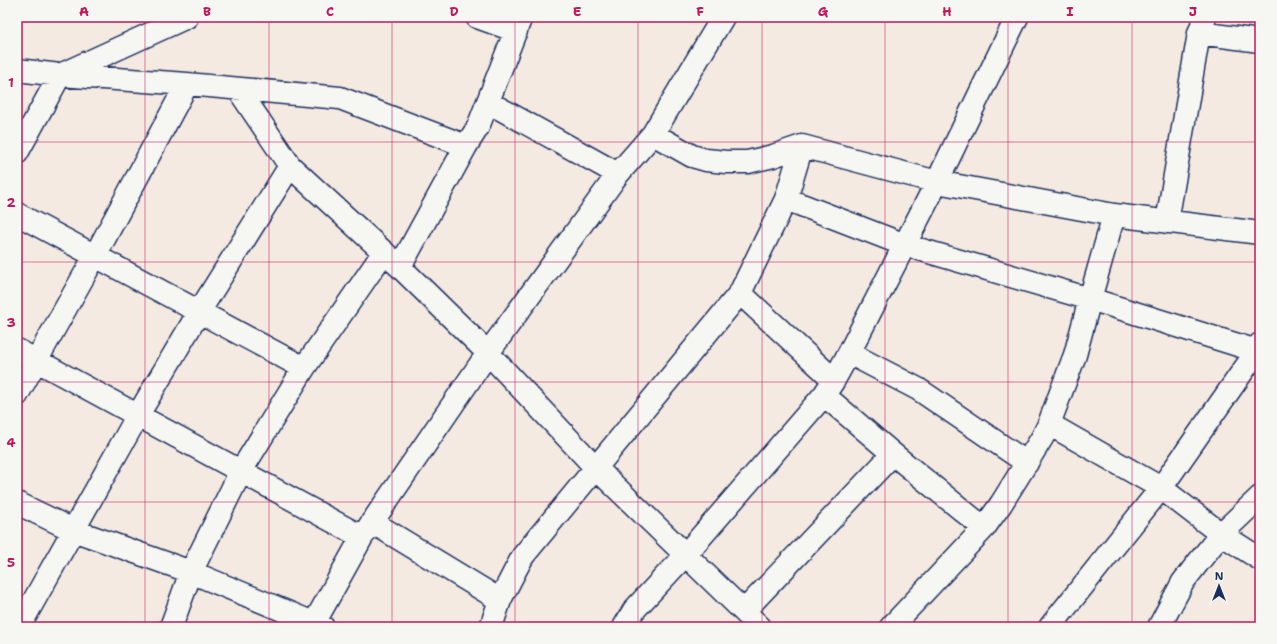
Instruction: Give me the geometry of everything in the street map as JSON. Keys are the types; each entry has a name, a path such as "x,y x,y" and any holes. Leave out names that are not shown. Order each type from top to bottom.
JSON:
{"street":[{"path":"17,153 60,75 187,17"},
{"path":"400,267 466,146 478,127 519,24 477,17"},
{"path":"17,504 73,530 191,572 316,626 367,529 488,353 618,174 653,134 724,17"},
{"path":"624,627 634,610 686,554 829,388 849,353 937,182 1013,19"},
{"path":"1167,222 1202,25 1260,41"},
{"path":"17,70 60,75 187,84 340,98 466,146"},
{"path":"17,395 95,256 187,84"},
{"path":"238,89 290,166 310,186 400,267 488,353 596,468 760,627"},
{"path":"488,102 618,174"},
{"path":"653,134 692,156 706,160 748,162 773,156 802,146 937,182 1114,215 1260,233"},
{"path":"491,627 500,600 523,556 740,293 786,199 802,146"},
{"path":"19,627 138,415 199,312 290,166"},
{"path":"786,199 905,245 1259,348 1161,488 1050,627"},
{"path":"17,214 304,368"},
{"path":"891,627 984,528 1027,463 1049,424 1075,355 1114,215"},
{"path":"171,627 191,572 241,471 304,368 384,252"},
{"path":"740,293 893,454 984,528"},
{"path":"17,350 241,471 367,529 500,600"},
{"path":"849,353 918,389 1027,463"},
{"path":"1049,424 1161,488 1221,534 1260,559"},
{"path":"744,611 893,454"},
{"path":"1159,627 1183,582 1221,534 1260,498"}]}
